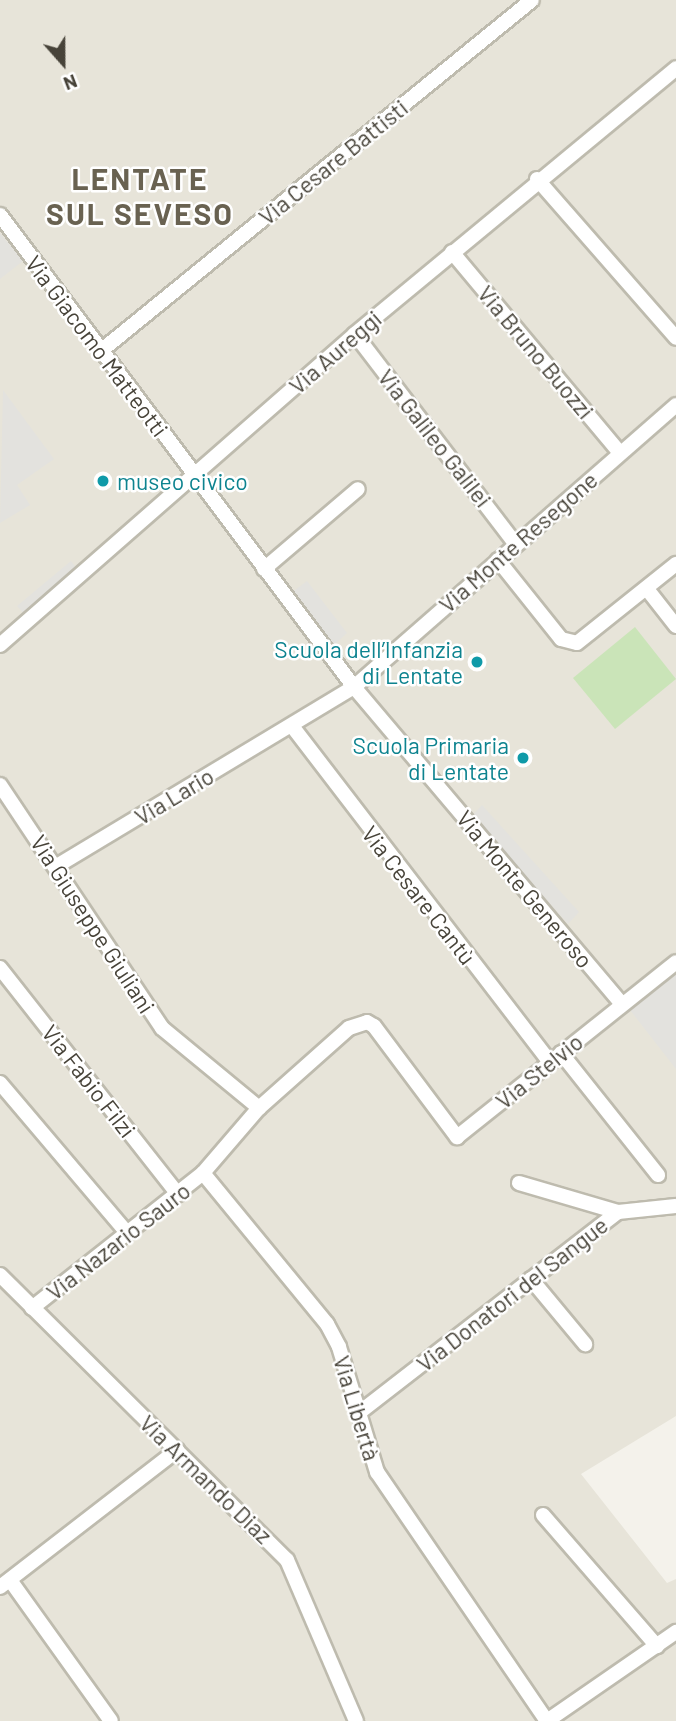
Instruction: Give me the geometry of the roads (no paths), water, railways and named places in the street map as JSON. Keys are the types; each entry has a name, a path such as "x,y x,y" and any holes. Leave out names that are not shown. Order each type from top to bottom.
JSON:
{"street":[{"name":"Via Cesare Battisti","path":"102,350 532,0"},
{"name":"Via Aureggi","path":"0,645 355,334 537,179 676,68"},
{"path":"537,179 676,338"},
{"name":"Via Giacomo Matteotti","path":"0,215 194,476"},
{"name":"Via Bruno Buozzi","path":"452,252 620,453"},
{"name":"Via Galileo Galilei","path":"355,334 515,542"},
{"name":"Via Monte Resegone","path":"292,726 354,687 515,542 676,405"},
{"name":"Via Monte Generoso","path":"194,476 354,687 622,1004"},
{"path":"264,569 358,489"},
{"path":"498,560 561,639 577,643 676,564"},
{"path":"647,589 676,626"},
{"name":"Via Lario","path":"57,866 292,726"},
{"name":"Via Cesare Cantù","path":"292,726 555,1058 658,1175"},
{"name":"Via Giuseppe Giuliani","path":"0,785 57,866 162,1028 259,1108"},
{"name":"Via Stelvio","path":"457,1137 676,962"},
{"name":"Via Fabio Filzi","path":"2,975 178,1194"},
{"name":"Via Nazario Sauro","path":"32,1308 203,1173 259,1108 349,1028 367,1023 374,1026 457,1137"},
{"path":"0,1083 127,1233"},
{"name":"Via Libertà","path":"203,1173 327,1324 360,1412 377,1472 547,1721 676,1632"},
{"path":"519,1184 618,1212"},
{"name":"Via Donatori del Sangue","path":"360,1412 618,1212 676,1206"},
{"name":"Via Armando Diaz","path":"0,1275 287,1560 356,1721"},
{"path":"531,1279 585,1344"},
{"path":"111,1721 5,1583 177,1450"},
{"path":"543,1514 657,1646"}],"place":[{"name":"museo civico","path":"103,481"},
{"name":"Scuola dell’Infanzia di Lentate","path":"477,662"},
{"name":"Scuola Primaria di Lentate","path":"523,758"}],"district":[{"name":"LENTATE SUL SEVESO","path":"140,195"}]}
